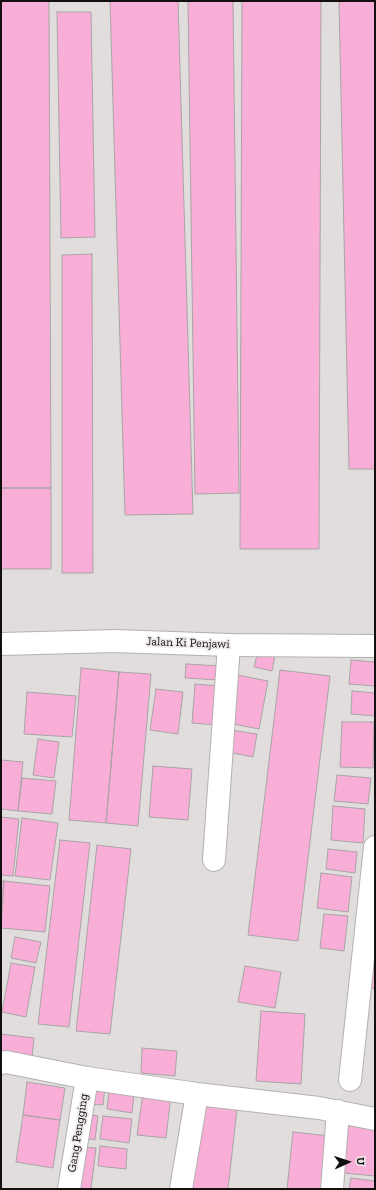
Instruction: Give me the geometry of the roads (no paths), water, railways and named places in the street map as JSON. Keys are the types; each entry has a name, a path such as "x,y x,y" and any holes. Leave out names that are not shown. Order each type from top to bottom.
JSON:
{"street":[{"name":"Jalan Ki Penjawi","path":"1,644 115,641 229,645 375,646"},
{"path":"214,860 229,645"},
{"path":"350,1080 375,847"},
{"path":"1,1063 6,1062 87,1078 197,1094 283,1102 338,1110 375,1119"},
{"name":"Gang Pengging","path":"69,1189 87,1078"},
{"path":"181,1189 197,1094"},
{"path":"332,1189 338,1110"}]}
